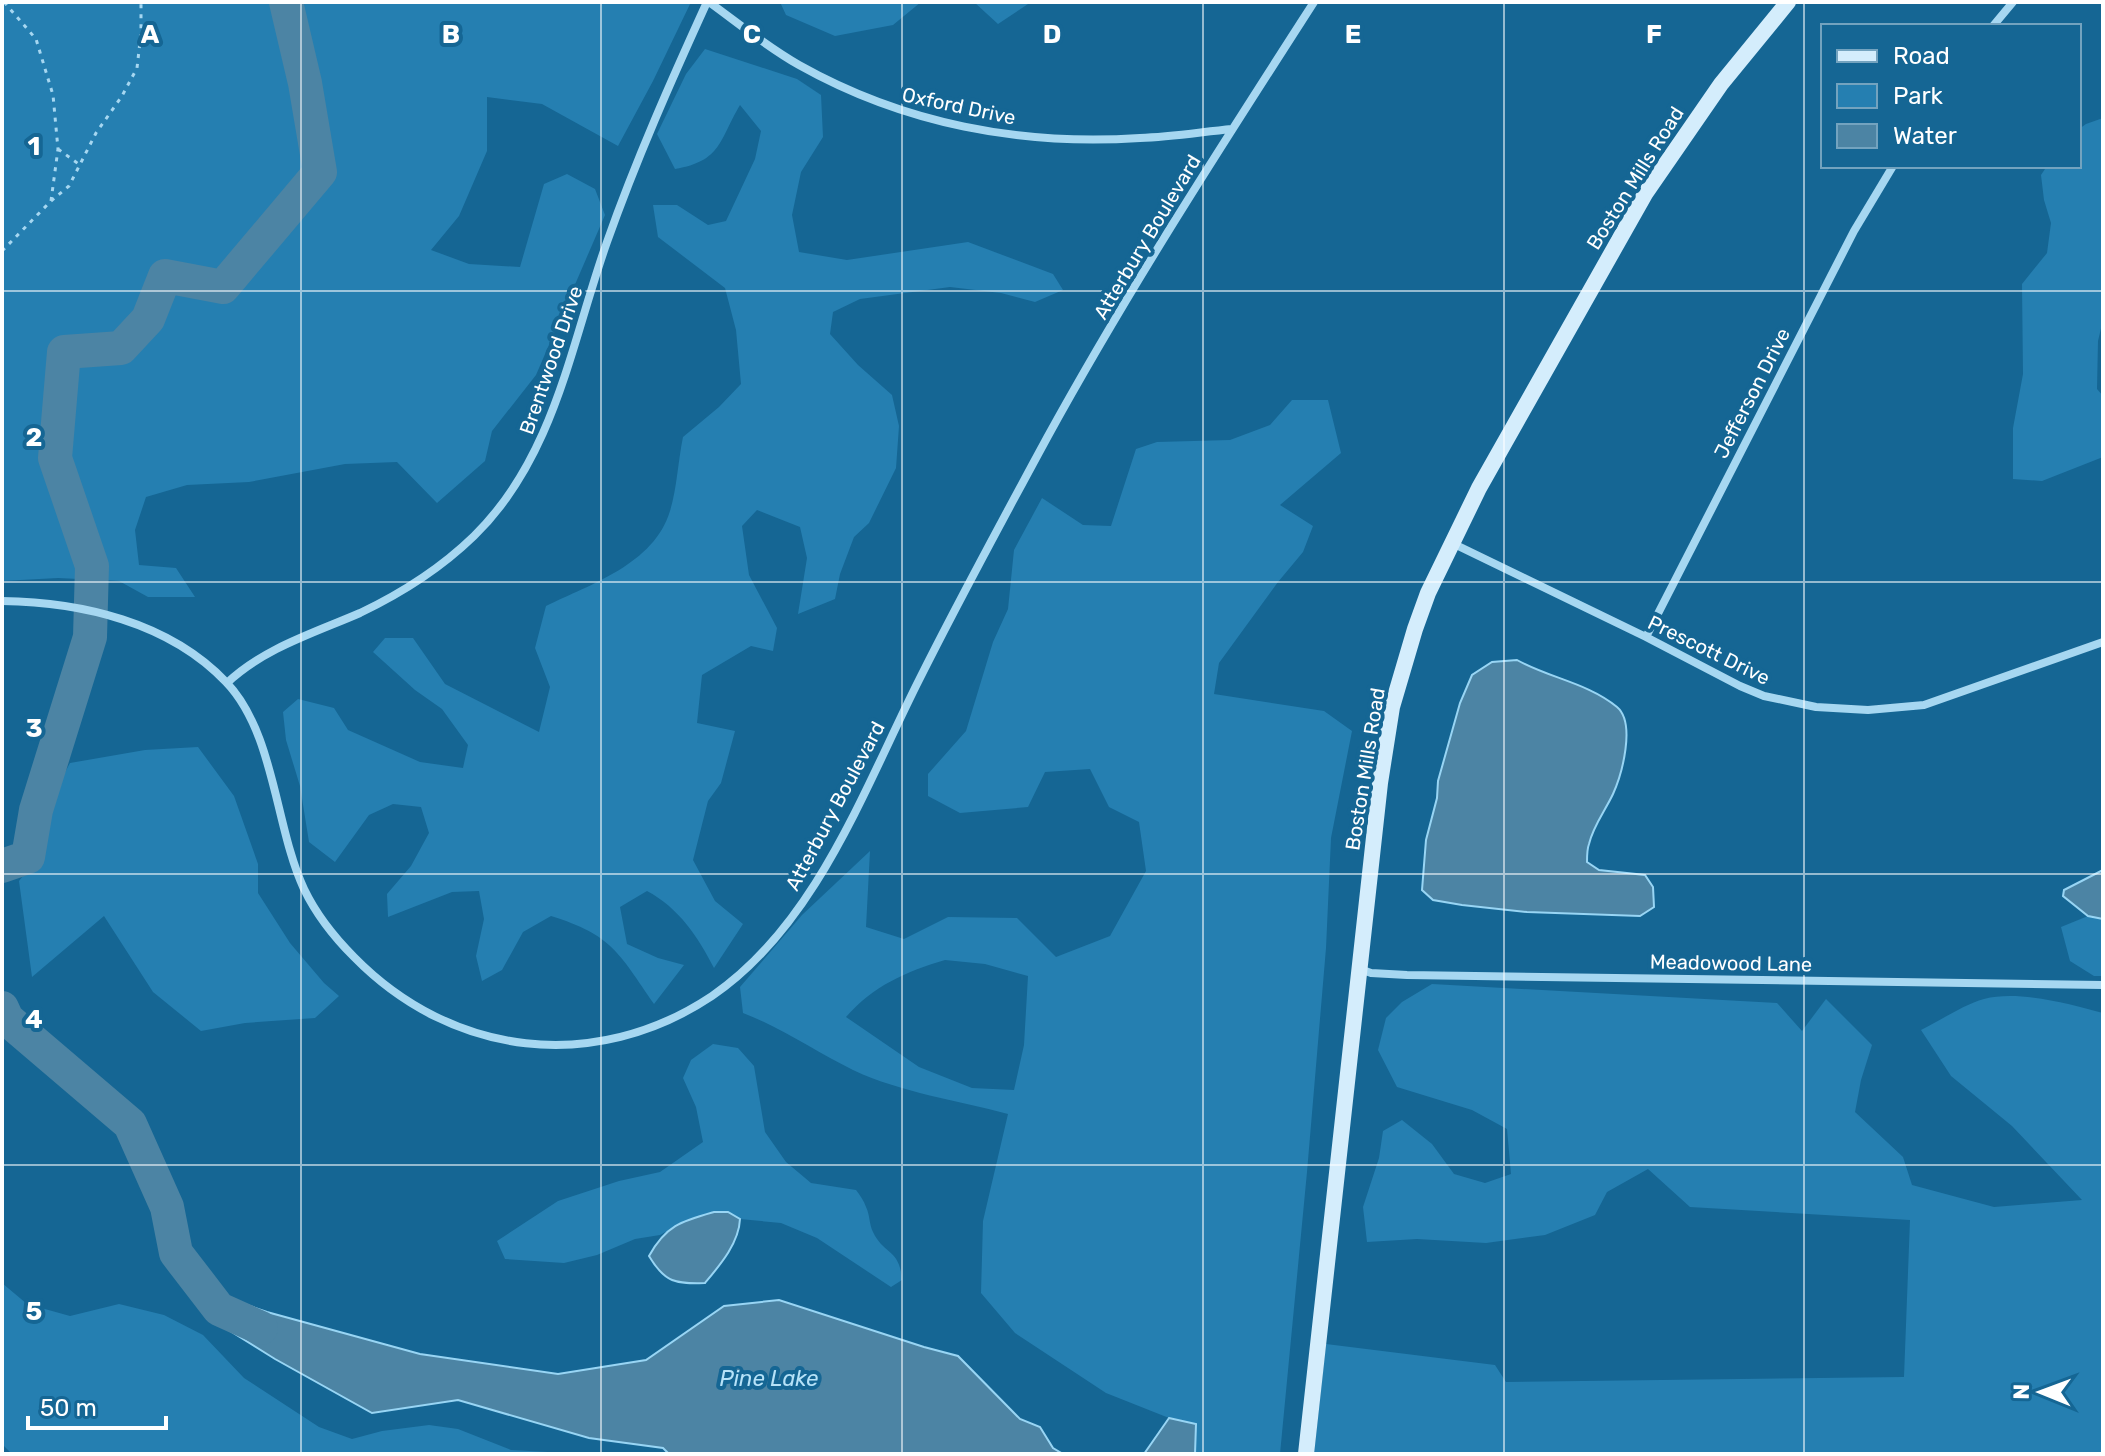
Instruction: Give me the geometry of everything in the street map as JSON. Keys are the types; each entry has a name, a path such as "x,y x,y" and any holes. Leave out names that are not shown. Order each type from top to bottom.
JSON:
{"street":[{"name":"Oxford Drive","path":"708,2 798,64 854,93 884,106 949,125 1073,139 1139,139 1232,129"},
{"name":"Brentwood Drive","path":"227,683 244,667 264,655 362,611 404,590 438,568 476,535 507,498 539,446 555,407 607,242 648,134 708,2"},
{"name":"Atterbury Boulevard","path":"2,601 69,606 101,613 156,633 203,663 227,683 240,702 268,762 304,890 322,920 345,948 373,977 403,999 465,1029 514,1043 591,1043 636,1034 678,1016 742,972 799,910 847,827 945,628 1047,438 1145,268 1314,2"},
{"name":"Boston Mills Road","path":"1306,1454 1380,783 1392,707 1428,593 1479,488 1645,194 1721,84 1788,2"},
{"path":"1995,24 2013,2"},
{"name":"Jefferson Drive","path":"1646,637 1854,231 1892,168"},
{"name":"Prescott Drive","path":"1454,544 1646,637 1685,660 1764,696 1816,707 1868,710 1909,707 1942,700 2103,642"},
{"name":"Meadowood Lane","path":"1360,969 1371,973 1407,975 2103,985"}],"path":[{"path":"2,251 69,186 96,133 122,96 137,68 141,2"},
{"path":"6,3 36,39 53,95 58,149 51,201"},
{"path":"58,149 80,165"}],"green space":[{"path":"2,2 691,2 618,146 542,104 487,97 487,151 459,216 431,250 469,264 520,267 544,184 567,174 595,189 605,215 536,375 492,431 485,461 437,503 397,462 345,464 249,482 187,485 146,497 135,530 139,565 176,568 195,597 148,597 119,581 58,578 2,581"},
{"path":"780,2 921,2 893,25 835,36 786,15"},
{"path":"974,2 1031,2 998,24"},
{"path":"705,49 797,79 821,95 823,137 801,172 792,215 799,252 847,260 968,242 1053,274 1063,290 1035,302 1001,293 950,287 860,299 833,312 830,334 858,365 892,395 899,426 896,468 869,523 854,537 840,574 835,599 798,614 807,558 800,527 757,510 742,526 749,575 777,628 773,651 751,646 702,675 697,723 735,731 721,783 708,801 693,860 715,901 743,924 714,968 686,924 669,906 647,891 620,907 627,944 658,958 684,965 654,1004 612,948 588,931 551,916 523,932 502,970 482,981 476,956 484,919 479,891 452,892 388,917 387,894 411,866 429,833 421,807 393,804 369,815 335,862 309,842 300,786 286,740 283,712 298,699 334,708 348,730 420,762 463,768 468,745 442,709 415,690 373,652 385,638 413,638 445,684 539,732 550,687 535,648 546,606 619,570 650,545 670,511 683,437 741,384 736,330 725,288 658,237 653,205 677,205 708,225 726,221 755,159 761,131 740,105 723,139 702,161 675,169 657,134 686,74"},
{"path":"2103,118 2103,320 2098,341 2097,389 2103,396 2103,457 2042,481 2013,479 2013,428 2023,374 2022,284 2047,253 2051,223 2041,175 2046,168 2081,168 2081,128"},
{"path":"1292,400 1328,400 1341,453 1280,505 1313,526 1303,552 1219,663 1214,694 1324,711 1352,731 1331,838 1326,948 1280,1454 1195,1454 1196,1424 1169,1418 1106,1393 1015,1333 981,1293 983,1221 1008,1114 910,1090 853,1070 743,1013 740,987 802,915 870,851 866,927 904,939 948,917 1017,918 1056,957 1110,936 1146,871 1139,822 1109,807 1090,769 1045,772 1028,807 960,813 928,796 928,774 966,731 993,642 1008,609 1014,550 1042,498 1083,525 1111,526 1136,449 1157,442 1230,440 1270,425","holes":["945,960 985,964 1028,976 1024,1045 1014,1090 972,1088 919,1067 846,1017 867,997 891,981 916,970"]},
{"path":"198,747 234,796 258,864 258,893 290,943 339,996 315,1018 245,1023 201,1031 153,992 104,916 32,977 19,881 40,854 46,808 70,763 145,750"},
{"path":"2088,916 2103,919 2103,976 2094,976 2070,961 2061,927"},
{"path":"1432,984 1777,1003 1802,1031 1826,999 1872,1045 1855,1112 1903,1157 1912,1185 1994,1207 2082,1200 2012,1126 1951,1076 1921,1030 1968,1005 1998,997 2044,999 2103,1013 2103,1454 1314,1454 1326,1344 1495,1365 1506,1382 1904,1377 1910,1220 1690,1207 1648,1169 1607,1192 1595,1215 1545,1235 1486,1243 1417,1239 1367,1242 1363,1207 1379,1158 1383,1131 1402,1120 1432,1144 1454,1174 1485,1183 1511,1174 1507,1129 1472,1110 1397,1087 1378,1050 1386,1018 1402,1002"},
{"path":"713,1044 738,1048 754,1066 765,1132 786,1162 811,1183 856,1190 877,1239 895,1257 902,1280 891,1287 817,1238 781,1223 740,1219 728,1212 714,1212 689,1219 660,1235 635,1239 597,1255 564,1263 505,1259 497,1241 558,1201 619,1181 660,1172 703,1142 696,1107 683,1078 691,1060"},
{"path":"2,1283 27,1304 70,1316 119,1304 164,1315 203,1335 244,1378 319,1427 352,1439 382,1431 429,1425 458,1429 511,1450 585,1454 12,1454 2,1444"}],"water":[{"path":"1517,660 1594,692 1617,707 1623,715 1626,749 1623,762 1613,794 1591,837 1587,862 1599,870 1645,875 1653,887 1654,907 1640,916 1527,912 1462,905 1433,900 1422,890 1426,840 1437,798 1438,781 1460,703 1472,675 1492,662"},
{"path":"2103,870 2103,919 2088,916 2063,896 2064,890"},
{"path":"714,1212 728,1212 740,1219 736,1237 722,1261 705,1283 679,1282 666,1277 649,1256 655,1246 676,1226"},
{"name":"Pine Lake","path":"227,1298 420,1354 558,1374 646,1360 724,1306 779,1300 958,1356 1020,1419 1040,1427 1053,1448 1063,1454 669,1454 663,1448 589,1438 458,1400 372,1413 211,1319"},
{"path":"1169,1418 1196,1424 1195,1454 1144,1454"}],"waterway":[{"path":"2,866 28,857 36,810 90,637 92,566 55,458 64,352 121,348 148,319 165,276 223,287 320,172 305,83 286,2"},
{"path":"2,1008 7,1019 130,1124 167,1207 176,1253 219,1309 261,1328"}]}
